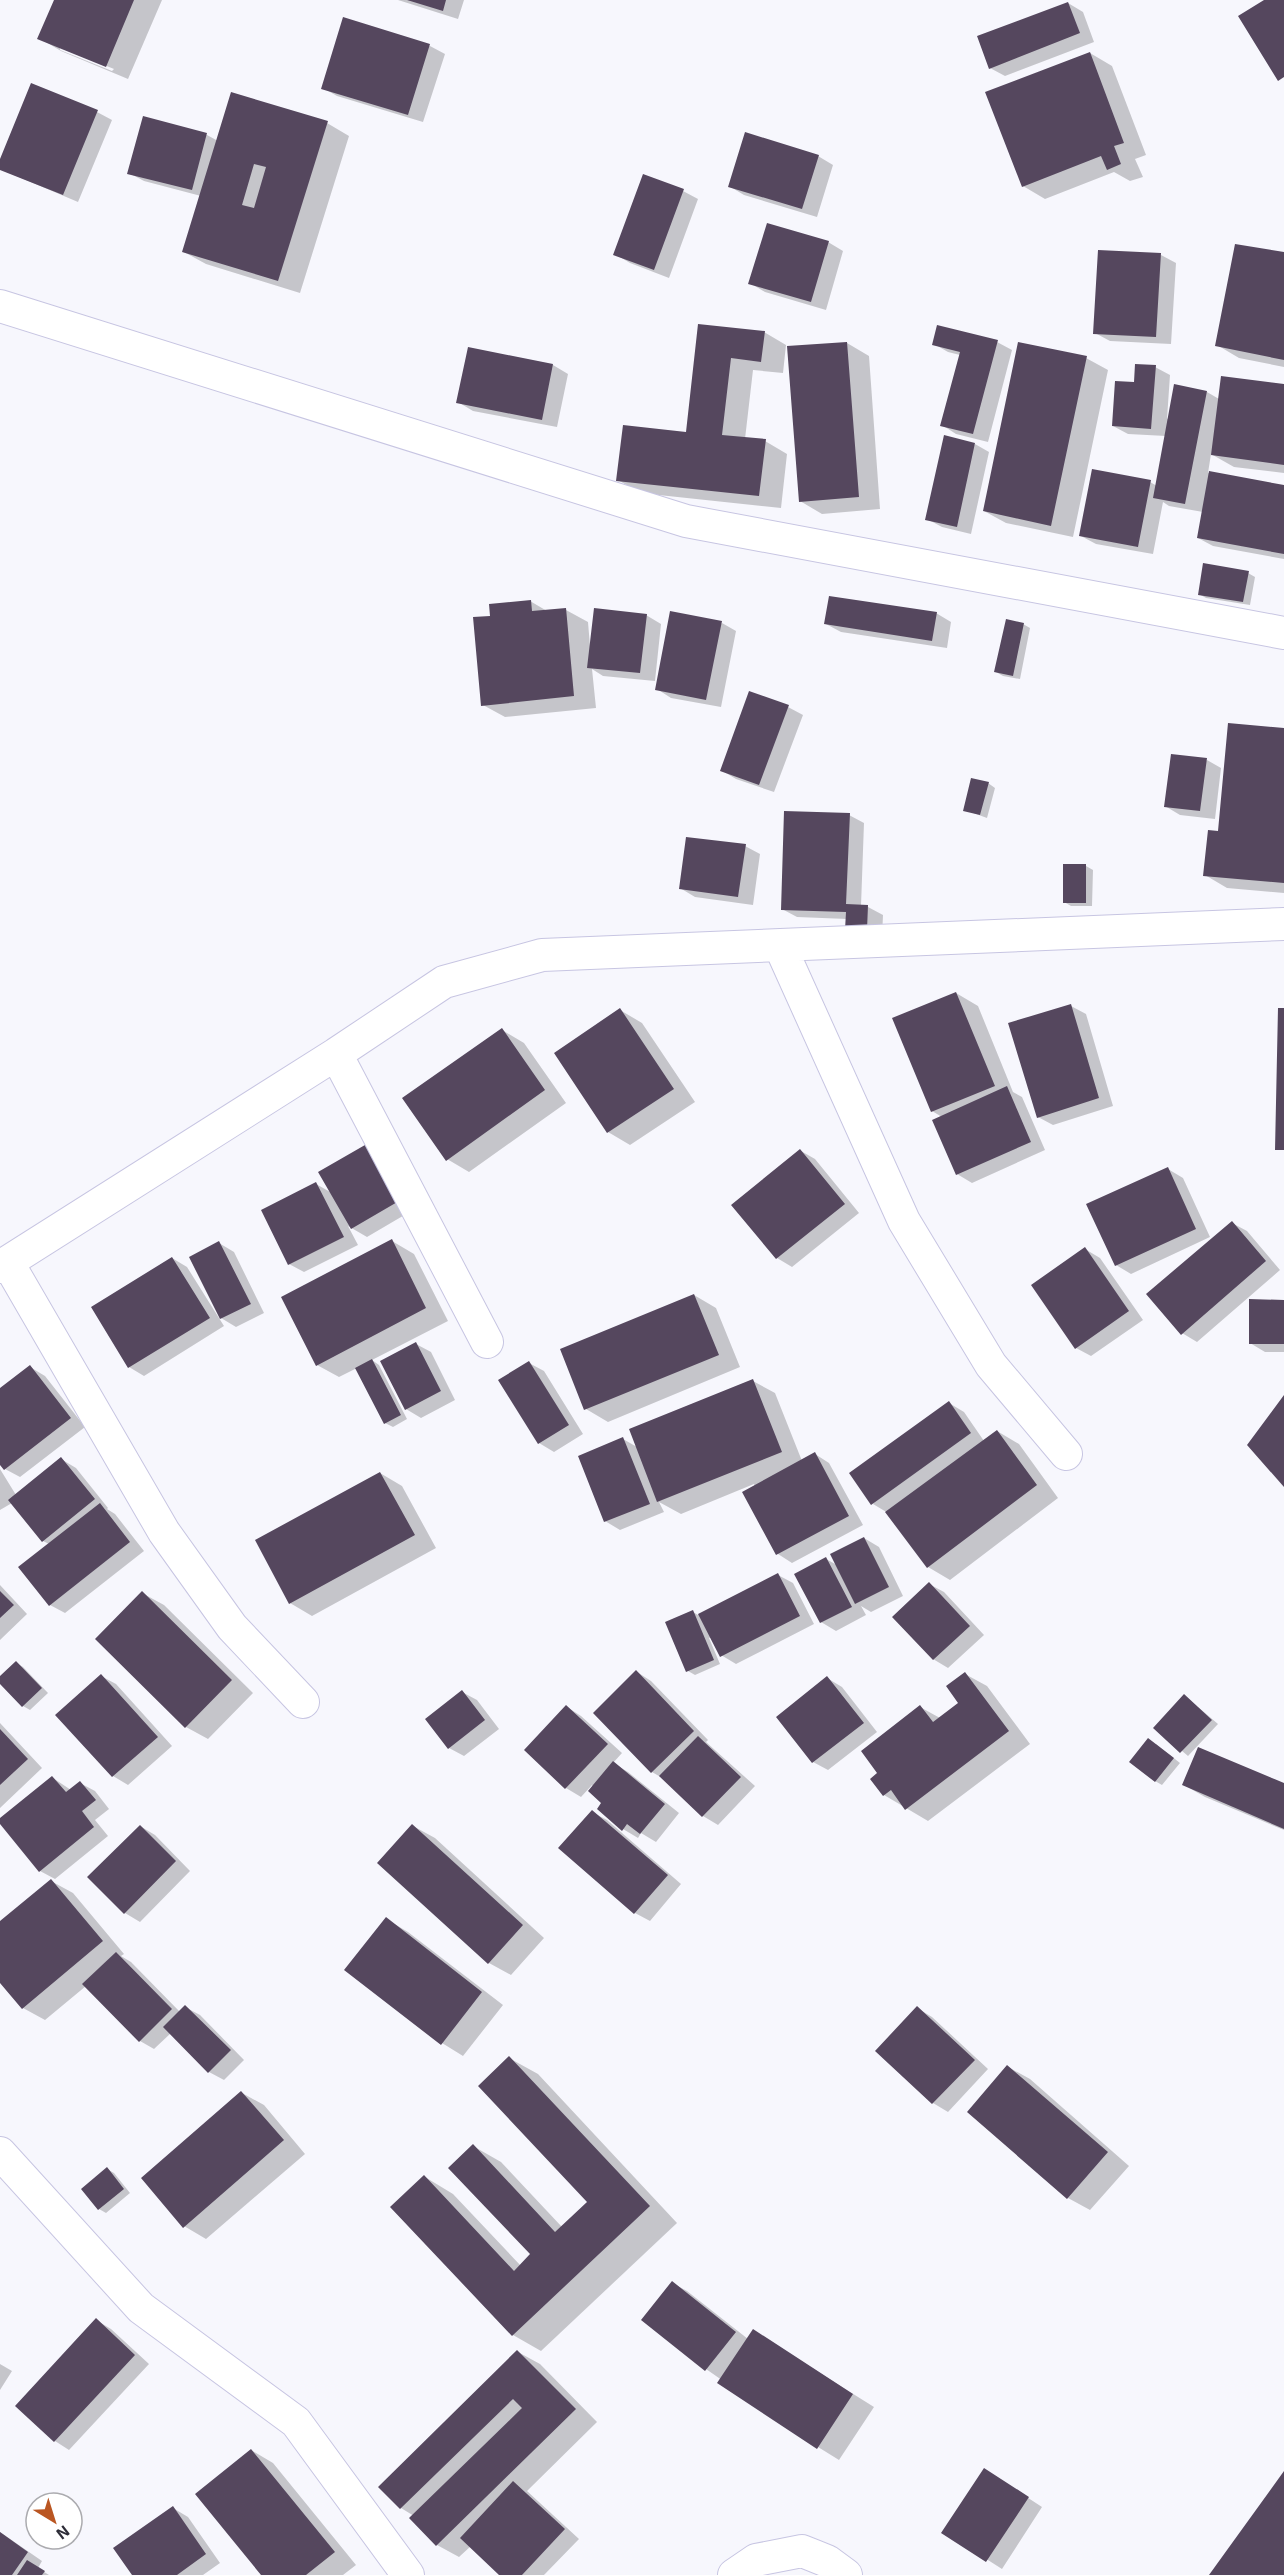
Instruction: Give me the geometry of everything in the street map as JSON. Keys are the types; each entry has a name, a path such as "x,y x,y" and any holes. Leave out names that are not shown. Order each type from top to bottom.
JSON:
{"street":[{"path":"0,306 686,521 1284,633"},
{"path":"303,1702 232,1628 164,1532 4,1265 336,1054 444,981 542,955 1284,924"},
{"path":"780,946 904,1221 991,1365 1066,1454"},
{"path":"336,1054 487,1342"},
{"path":"0,2153 141,2308 296,2422 408,2575"},
{"path":"734,2575 756,2560 802,2551 827,2561 846,2575"}],"building":[{"path":"54,0 134,0 106,67 37,39"},
{"path":"407,0 446,0 443,11"},
{"path":"1264,0 1284,0 1284,77 1278,81 1238,16"},
{"path":"1068,2 1080,33 989,69 977,36"},
{"path":"343,17 430,44 408,115 321,89"},
{"path":"1090,52 1124,143 1114,146 1121,164 1107,170 1101,156 1022,187 985,92"},
{"path":"31,83 98,110 63,195 0,170 0,159"},
{"path":"231,92 328,121 278,281 182,252","holes":["254,164 266,167 254,208 242,205"]},
{"path":"143,116 207,133 192,190 127,174"},
{"path":"745,132 819,155 802,209 728,187"},
{"path":"643,174 684,189 654,270 613,255"},
{"path":"767,223 829,241 811,302 748,284"},
{"path":"1235,244 1284,252 1284,360 1215,346"},
{"path":"1098,250 1161,253 1156,337 1093,334"},
{"path":"698,324 765,331 761,362 731,358 722,435 766,439 759,496 616,481 623,425 686,432"},
{"path":"937,325 998,340 973,434 940,426 960,352 932,345"},
{"path":"847,342 859,497 799,502 787,346"},
{"path":"1018,342 1087,356 1051,526 983,511"},
{"path":"468,347 553,364 542,420 456,403"},
{"path":"1135,364 1156,365 1151,429 1112,426 1115,381 1134,382"},
{"path":"1221,376 1284,384 1284,465 1211,455"},
{"path":"1174,384 1207,391 1185,504 1153,498"},
{"path":"944,435 975,443 957,527 925,520"},
{"path":"1092,469 1151,480 1138,547 1079,536"},
{"path":"1209,471 1284,485 1284,554 1197,538"},
{"path":"1203,563 1249,571 1243,602 1198,595"},
{"path":"829,596 937,612 932,641 824,624"},
{"path":"531,600 532,611 566,608 574,696 481,706 473,617 490,616 489,604"},
{"path":"594,608 647,614 640,673 587,668"},
{"path":"670,611 722,621 706,700 655,690"},
{"path":"1006,619 1024,623 1013,676 994,672"},
{"path":"749,691 789,705 759,785 720,771"},
{"path":"1228,723 1284,728 1284,883 1203,876 1208,830 1218,831"},
{"path":"1171,754 1207,758 1200,811 1164,807"},
{"path":"971,778 989,782 980,815 963,811"},
{"path":"784,811 850,813 846,904 868,905 867,930 845,930 846,912 781,910"},
{"path":"686,837 746,844 738,897 679,889"},
{"path":"1063,864 1086,864 1086,903 1063,903"},
{"path":"956,992 995,1086 931,1112 892,1018"},
{"path":"1071,1004 1099,1098 1037,1118 1008,1023"},
{"path":"620,1008 674,1089 607,1133 554,1053"},
{"path":"1278,1008 1284,1008 1284,1150 1275,1150"},
{"path":"502,1028 545,1090 446,1161 402,1098"},
{"path":"1007,1086 1031,1142 956,1175 932,1120"},
{"path":"365,1145 399,1201 351,1229 318,1172"},
{"path":"800,1149 845,1204 776,1259 731,1205"},
{"path":"1168,1167 1196,1229 1115,1266 1086,1204"},
{"path":"316,1182 344,1237 288,1265 261,1210"},
{"path":"1232,1221 1266,1261 1181,1335 1146,1294"},
{"path":"392,1239 426,1308 316,1366 281,1297"},
{"path":"219,1241 251,1304 220,1319 189,1257"},
{"path":"1085,1247 1129,1311 1075,1349 1031,1285"},
{"path":"172,1257 210,1318 128,1368 91,1307"},
{"path":"694,1294 719,1355 584,1410 560,1349"},
{"path":"1249,1299 1284,1300 1284,1344 1249,1344"},
{"path":"416,1342 441,1391 405,1410 380,1361"},
{"path":"372,1359 401,1415 384,1424 355,1368"},
{"path":"529,1361 569,1425 538,1444 498,1380"},
{"path":"30,1365 71,1418 4,1470 0,1465 0,1388"},
{"path":"753,1379 782,1452 657,1502 629,1429"},
{"path":"1284,1395 1284,1487 1247,1445"},
{"path":"949,1401 971,1433 871,1505 849,1473"},
{"path":"997,1430 1037,1485 927,1568 885,1512"},
{"path":"623,1437 650,1504 604,1522 578,1456"},
{"path":"815,1452 849,1516 776,1555 742,1492"},
{"path":"61,1457 95,1499 42,1542 8,1500"},
{"path":"380,1472 415,1535 289,1604 255,1540"},
{"path":"100,1503 130,1542 49,1606 18,1567"},
{"path":"864,1537 889,1587 855,1604 830,1554"},
{"path":"826,1557 852,1607 820,1623 794,1574"},
{"path":"778,1573 800,1616 720,1657 698,1614"},
{"path":"929,1582 970,1626 933,1660 892,1617"},
{"path":"0,1591 14,1605 0,1618"},
{"path":"142,1591 232,1680 185,1728 95,1639"},
{"path":"693,1610 714,1660 686,1672 665,1622"},
{"path":"16,1661 42,1688 22,1707 0,1684 0,1676"},
{"path":"636,1670 694,1731 651,1773 593,1713"},
{"path":"965,1672 1009,1731 905,1810 891,1790 883,1796 870,1779 877,1773 861,1751 920,1705 933,1722 958,1703 946,1686"},
{"path":"101,1674 158,1737 112,1777 55,1715"},
{"path":"827,1676 864,1723 812,1763 776,1717"},
{"path":"462,1690 485,1720 448,1749 425,1719"},
{"path":"1184,1694 1212,1720 1180,1753 1153,1728"},
{"path":"566,1705 608,1744 565,1789 524,1750"},
{"path":"0,1729 28,1759 0,1785"},
{"path":"698,1736 741,1777 702,1817 659,1776"},
{"path":"1148,1738 1174,1758 1155,1782 1129,1762"},
{"path":"1198,1747 1284,1783 1284,1829 1182,1785"},
{"path":"613,1761 665,1804 640,1834 627,1824 622,1831 597,1809 601,1803 588,1791"},
{"path":"52,1776 66,1792 80,1781 96,1800 82,1811 94,1827 39,1872 0,1824 0,1818"},
{"path":"592,1810 668,1875 634,1914 558,1848"},
{"path":"412,1824 523,1925 488,1964 377,1863"},
{"path":"140,1825 176,1861 124,1914 87,1877"},
{"path":"51,1879 103,1941 22,2009 0,1983 0,1921"},
{"path":"386,1917 482,1992 441,2045 344,1970"},
{"path":"116,1952 172,2009 139,2042 82,1984"},
{"path":"185,2005 231,2050 208,2073 163,2027"},
{"path":"917,2006 975,2060 932,2104 875,2051"},
{"path":"509,2056 650,2206 512,2336 390,2207 424,2175 514,2271 530,2254 448,2168 473,2144 555,2232 587,2202 478,2086"},
{"path":"1007,2065 1108,2152 1067,2199 967,2112"},
{"path":"241,2091 284,2140 183,2228 141,2178"},
{"path":"107,2167 124,2189 98,2210 81,2189"},
{"path":"672,2281 736,2332 705,2371 641,2320"},
{"path":"96,2318 135,2355 54,2442 15,2406"},
{"path":"753,2329 853,2394 817,2449 717,2383"},
{"path":"517,2350 576,2409 436,2546 409,2518 522,2408 513,2399 400,2509 378,2487"},
{"path":"251,2449 335,2552 306,2575 261,2575 195,2494"},
{"path":"984,2468 1029,2497 986,2562 941,2533"},
{"path":"1284,2471 1284,2575 1209,2575"},
{"path":"513,2481 565,2529 522,2575 499,2575 460,2538"},
{"path":"173,2506 206,2554 177,2575 132,2575 113,2548"},
{"path":"0,2532 28,2552 12,2575 0,2575"},
{"path":"27,2560 45,2571 42,2575 17,2575"}]}
